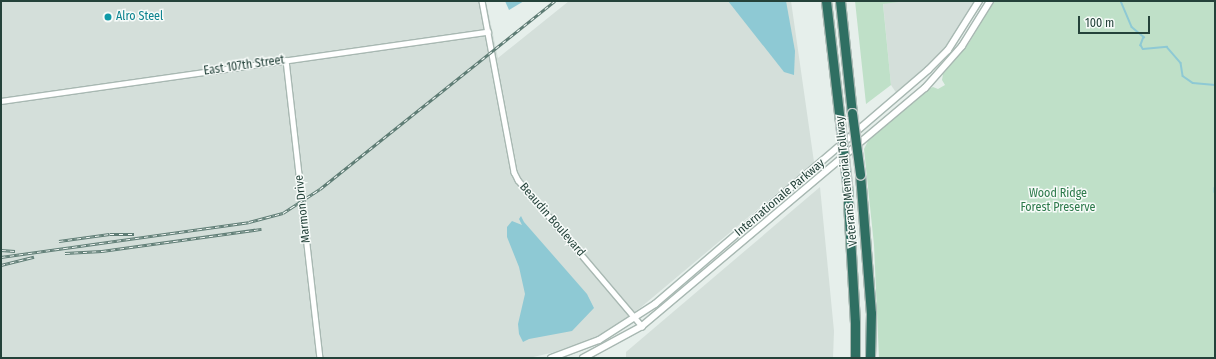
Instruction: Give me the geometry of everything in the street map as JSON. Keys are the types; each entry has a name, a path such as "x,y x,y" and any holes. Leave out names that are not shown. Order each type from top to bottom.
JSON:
{"highway":[{"name":"Veterans Memorial Tollway","path":"826,1 847,184 856,323 854,358"},
{"name":"Veterans Memorial Tollway","path":"840,1 860,174 871,313 870,358"}],"street":[{"name":"Beaudin Boulevard","path":"482,1 510,164 518,180 642,326"},
{"name":"Internationale Parkway","path":"551,358 599,340 636,318 928,70 951,45 979,1"},
{"name":"Internationale Parkway","path":"583,358 642,326 925,88 962,46 990,1"},
{"name":"East 107th Street","path":"1,101 488,32"},
{"name":"Marmon Drive","path":"286,60 320,358"}],"shaded area":[{"path":"1,1 486,1 498,58 569,1 791,1 814,162 640,308 602,335 555,352 529,358 1,358"},
{"path":"906,1 976,1 952,40 922,72 897,94 891,85 883,3"},
{"path":"820,187 834,331 833,358 626,358 626,352"}],"green space":[{"path":"855,1 906,1 883,4 891,85 866,104"},
{"name":"Wood Ridge Forest Preserve","path":"994,1 1215,1 1215,358 879,358 874,245 864,149 868,141 926,90 933,87 938,89 945,85 942,80 943,74 969,43"}],"water":[{"path":"505,1 524,1 509,10"},
{"path":"728,1 786,1 795,51 794,75 784,72"},
{"path":"521,216 524,222 587,294 594,308 572,331 529,339 523,342 519,334 518,324 525,294 519,267 507,237 507,227 512,221 522,225 519,219"}],"waterway":[{"path":"1121,1 1132,27 1144,37 1141,45 1143,49 1167,47 1181,63 1183,76 1193,83 1215,85"}],"railway":[{"path":"1,257 249,222 283,213 320,189 555,1"},
{"path":"65,253 102,251 261,229"},
{"path":"59,241 110,234 134,234"},
{"path":"1,250 15,251"},
{"path":"1,265 34,257"}],"place":[{"name":"Alro Steel","path":"108,17"}]}
